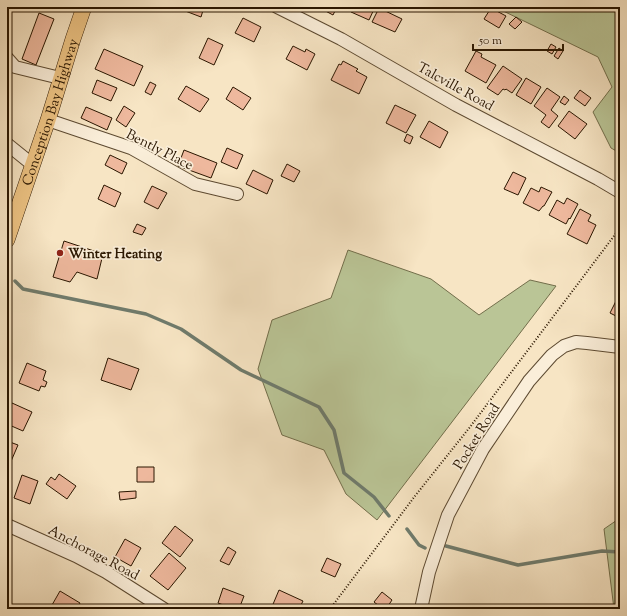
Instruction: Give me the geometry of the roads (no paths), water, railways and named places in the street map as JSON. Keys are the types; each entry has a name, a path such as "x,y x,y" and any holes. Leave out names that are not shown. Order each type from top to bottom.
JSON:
{"main road":[{"name":"Conception Bay Highway","path":"7,240 48,120 60,78 84,7"}],"street":[{"name":"Talcville Road","path":"277,7 341,39 456,105 620,192"},
{"path":"7,58 15,67 60,78"},
{"name":"Bently Place","path":"48,120 131,148 195,184 237,194"},
{"path":"7,144 33,164"},
{"name":"Pocket Road","path":"420,609 448,515 483,450 529,381 552,355 564,346 576,342 620,347"},
{"name":"Anchorage Road","path":"7,525 76,556 100,569 164,609"}],"waterway":[{"path":"15,281 23,289 146,314 181,329 241,370 319,407 334,430 344,473 374,497 389,516"},
{"path":"407,529 419,545 425,548"},
{"path":"446,546 518,565 602,551 620,552"}],"place":[{"name":"Winter Heating","path":"60,253"}]}
